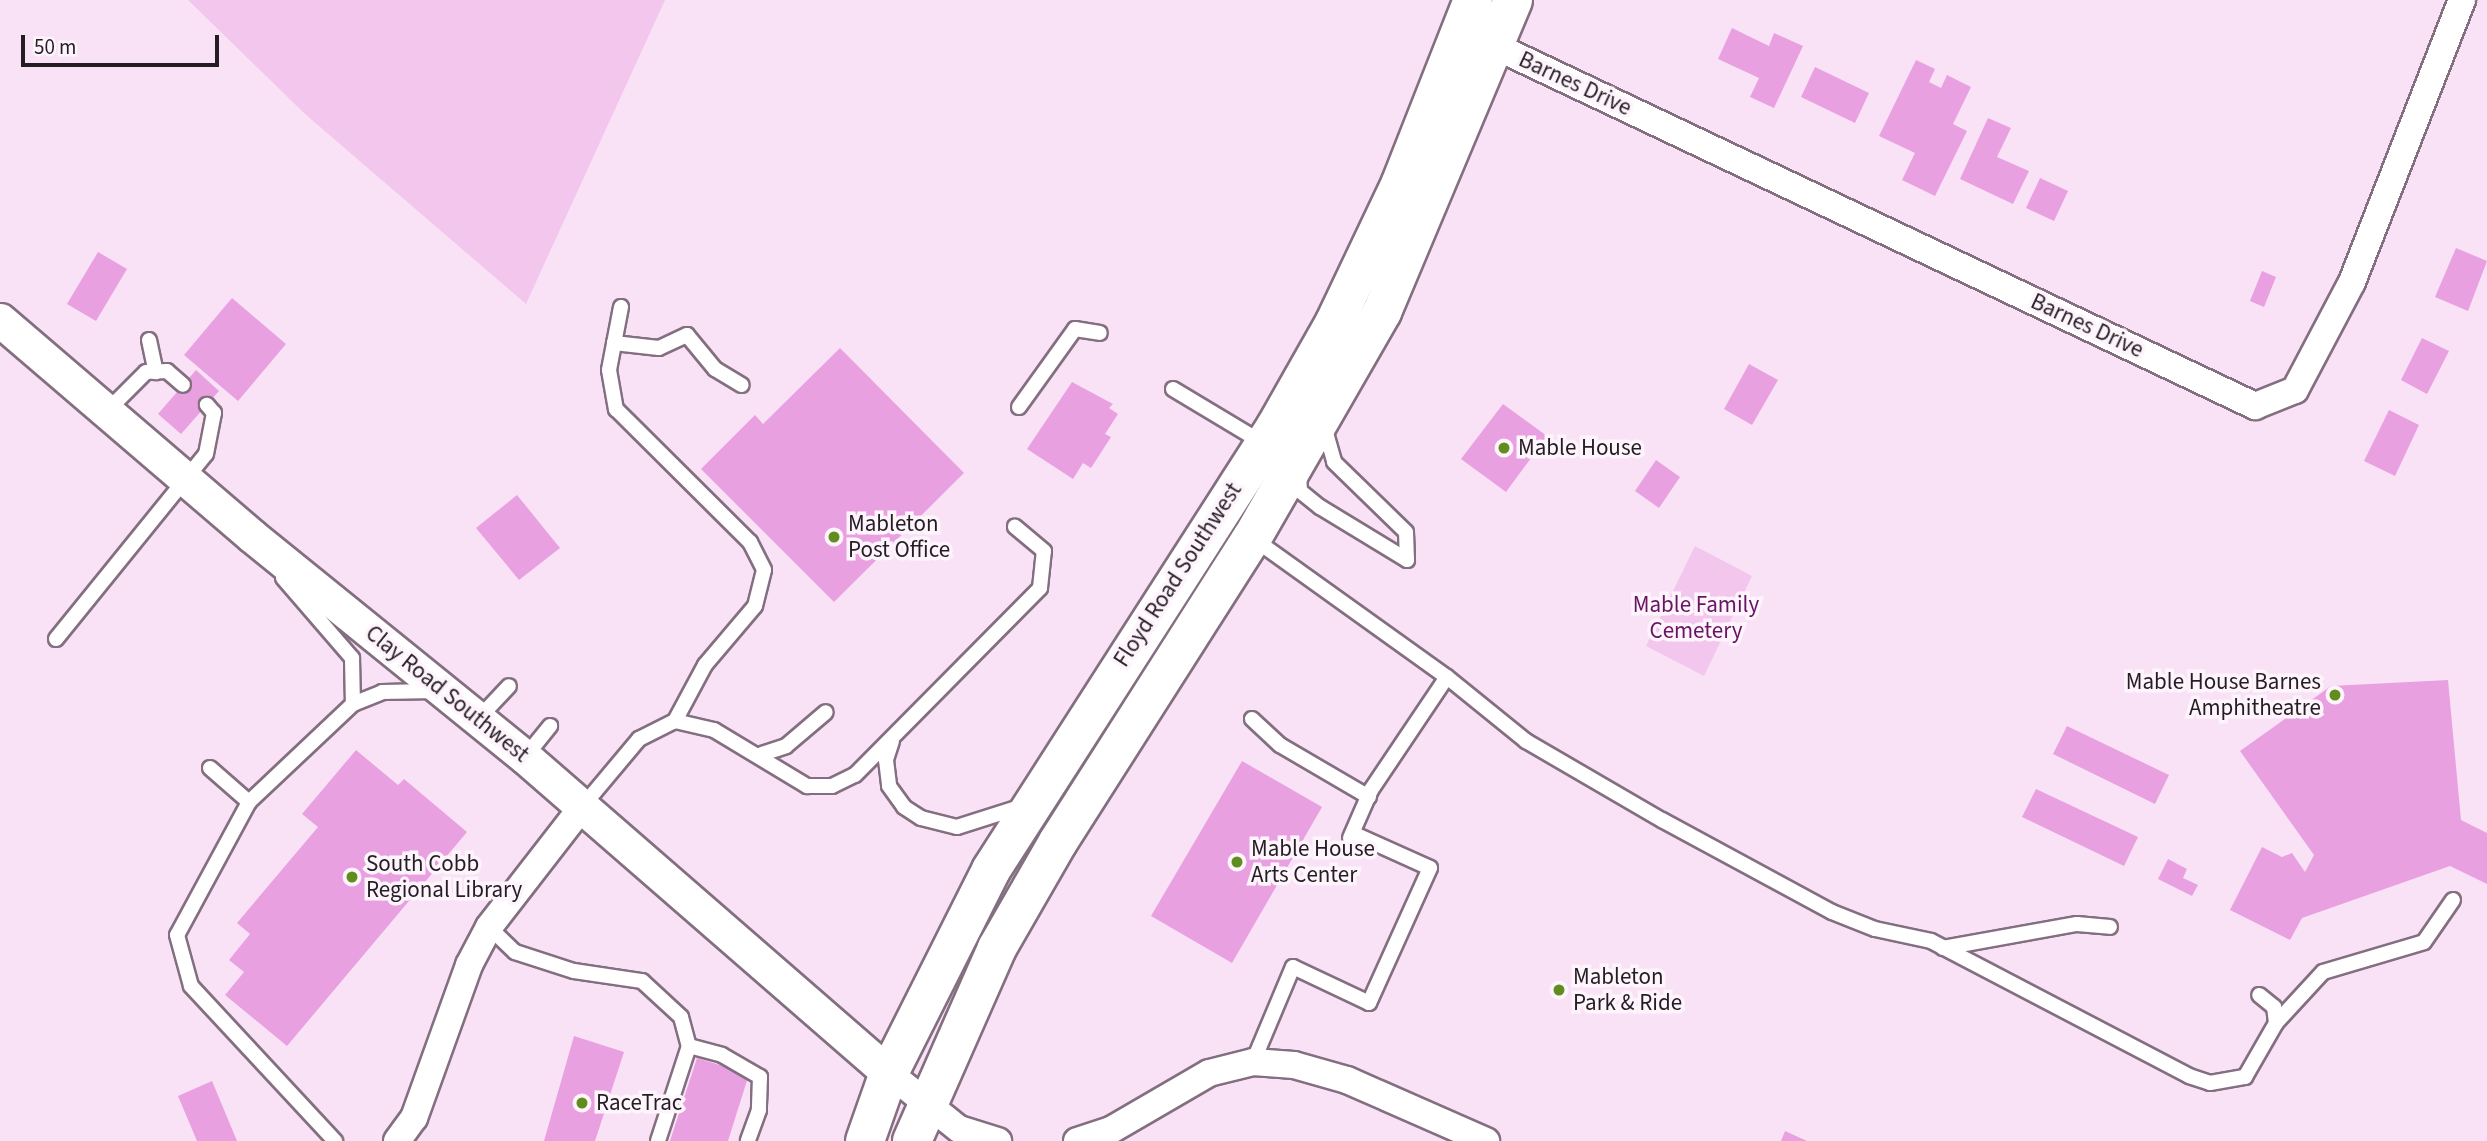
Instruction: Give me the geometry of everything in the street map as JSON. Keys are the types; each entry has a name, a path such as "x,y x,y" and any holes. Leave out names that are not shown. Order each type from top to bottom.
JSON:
{"main road":[{"name":"Floyd Road Southwest","path":"912,1141 925,1103 998,948 1058,842 1252,538 1276,459 1400,185 1473,0"},
{"name":"Floyd Road Southwest","path":"865,1141 889,1073 991,870 1034,802 1276,459 1322,421 1408,258 1513,0"}],"street":[{"name":"Barnes Drive","path":"1496,47 2255,406 2295,390 2352,282 2462,0"},
{"name":"Clay Road Southwest","path":"0,320 109,409 251,536 525,757 889,1073"},
{"path":"397,1141 414,1118 469,965 489,926 582,807"},
{"path":"1077,1141 1111,1130 1209,1073 1253,1062 1294,1065 1347,1080 1486,1141"},
{"path":"889,1073 959,1129 998,1141"}],"lane":[{"path":"582,807 639,739 675,721 705,664 755,606 764,570 750,542 616,409 609,370 621,307"},
{"path":"1019,407 1075,329 1100,333"},
{"path":"614,343 659,348 687,335 715,369 742,386"},
{"path":"149,340 156,372"},
{"path":"109,409 146,372 167,371 183,385"},
{"path":"1173,389 1276,459 1300,491 1407,560 1406,532 1334,462 1322,421"},
{"path":"56,639 206,454 214,413 207,405"},
{"path":"1258,497 1252,538 1447,677 1526,741 1662,820 1832,912 1944,948 2210,1083 2245,1077 2276,1023 2323,972 2424,942 2453,900"},
{"path":"675,721 715,730 762,754 807,786 832,786 855,775 1040,588 1044,551 1015,527"},
{"path":"251,536 311,614 352,658 353,704"},
{"path":"1253,1062 1293,967 1369,1003 1430,868 1351,835 1368,797 1447,677"},
{"path":"478,719 509,686"},
{"path":"335,1141 191,986 177,935 249,802 353,704 382,692 444,691"},
{"path":"762,754 786,746 826,712"},
{"path":"1252,719 1280,745 1368,797"},
{"path":"525,757 550,726"},
{"path":"896,733 887,760 889,786 904,807 921,818 962,826 1034,802"},
{"path":"210,768 249,802"},
{"path":"1944,948 2077,924 2110,927"},
{"path":"489,926 515,952 574,971 642,981 681,1017 689,1046 658,1141"},
{"path":"2259,996 2274,1007 2276,1023"},
{"path":"689,1046 722,1055 760,1077 759,1110 748,1141"}],"green space":[{"path":"188,0 665,0 526,304 305,114"},
{"name":"Mable Family Cemetery","path":"1695,546 1752,576 1704,676 1646,646"}],"building":[{"path":"1732,28 1769,46 1774,33 1803,46 1774,108 1750,97 1759,78 1718,59"},
{"path":"1916,60 1935,69 1929,82 1941,88 1947,75 1971,87 1953,124 1967,131 1935,196 1902,180 1915,153 1879,136"},
{"path":"1815,67 1869,93 1855,123 1801,97"},
{"path":"1988,118 2011,128 1997,157 2029,171 2013,204 1960,179"},
{"path":"2040,178 2068,191 2054,221 2026,208"},
{"path":"2456,248 2487,261 2468,311 2435,297"},
{"path":"98,252 127,269 96,321 67,304"},
{"path":"2262,271 2276,277 2264,307 2250,301"},
{"path":"232,298 286,344 238,401 184,355"},
{"path":"2422,338 2449,351 2427,394 2401,380"},
{"name":"Mableton Post Office","path":"840,348 964,473 834,602 701,469 755,415 763,424"},
{"path":"1749,364 1778,380 1752,425 1724,409"},
{"path":"196,370 219,391 181,434 158,414"},
{"path":"1072,382 1113,404 1109,408 1118,414 1105,434 1111,437 1091,468 1083,463 1073,479 1027,449"},
{"name":"Mable House","path":"1503,404 1547,436 1506,492 1461,459"},
{"path":"2389,410 2419,425 2395,476 2364,461"},
{"path":"1656,460 1680,477 1659,508 1635,491"},
{"path":"517,495 560,548 519,580 476,528"},
{"path":"2448,680 2461,820 2487,833 2487,884 2450,866 2302,918 2290,940 2230,910 2262,847 2282,857 2292,853 2305,872 2314,855 2240,751 2331,686"},
{"path":"2067,726 2169,775 2155,804 2053,754"},
{"name":"South Cobb Regional Library","path":"356,750 398,785 404,779 467,832 287,1046 225,995 244,972 229,960 250,934 237,923 318,827 302,814"},
{"name":"Mable House Arts Center","path":"1242,761 1322,807 1232,963 1151,916"},
{"path":"2036,789 2138,837 2124,866 2022,817"},
{"path":"2168,859 2187,869 2183,878 2198,885 2192,896 2158,879"},
{"name":"RaceTrac","path":"574,1036 624,1052 595,1141 544,1141"},
{"path":"697,1058 749,1074 728,1141 670,1141"},
{"path":"212,1081 237,1141 197,1141 178,1096"},
{"path":"1785,1131 1807,1141 1781,1141"}],"place":[{"name":"Mable House","path":"1504,448"},
{"name":"Mableton Post Office","path":"834,537"},
{"name":"Mable House Barnes Amphitheatre","path":"2335,695"},
{"name":"Mable House Arts Center","path":"1237,862"},
{"name":"South Cobb Regional Library","path":"352,877"},
{"name":"Mableton Park & Ride","path":"1559,990"},
{"name":"RaceTrac","path":"582,1103"}]}
